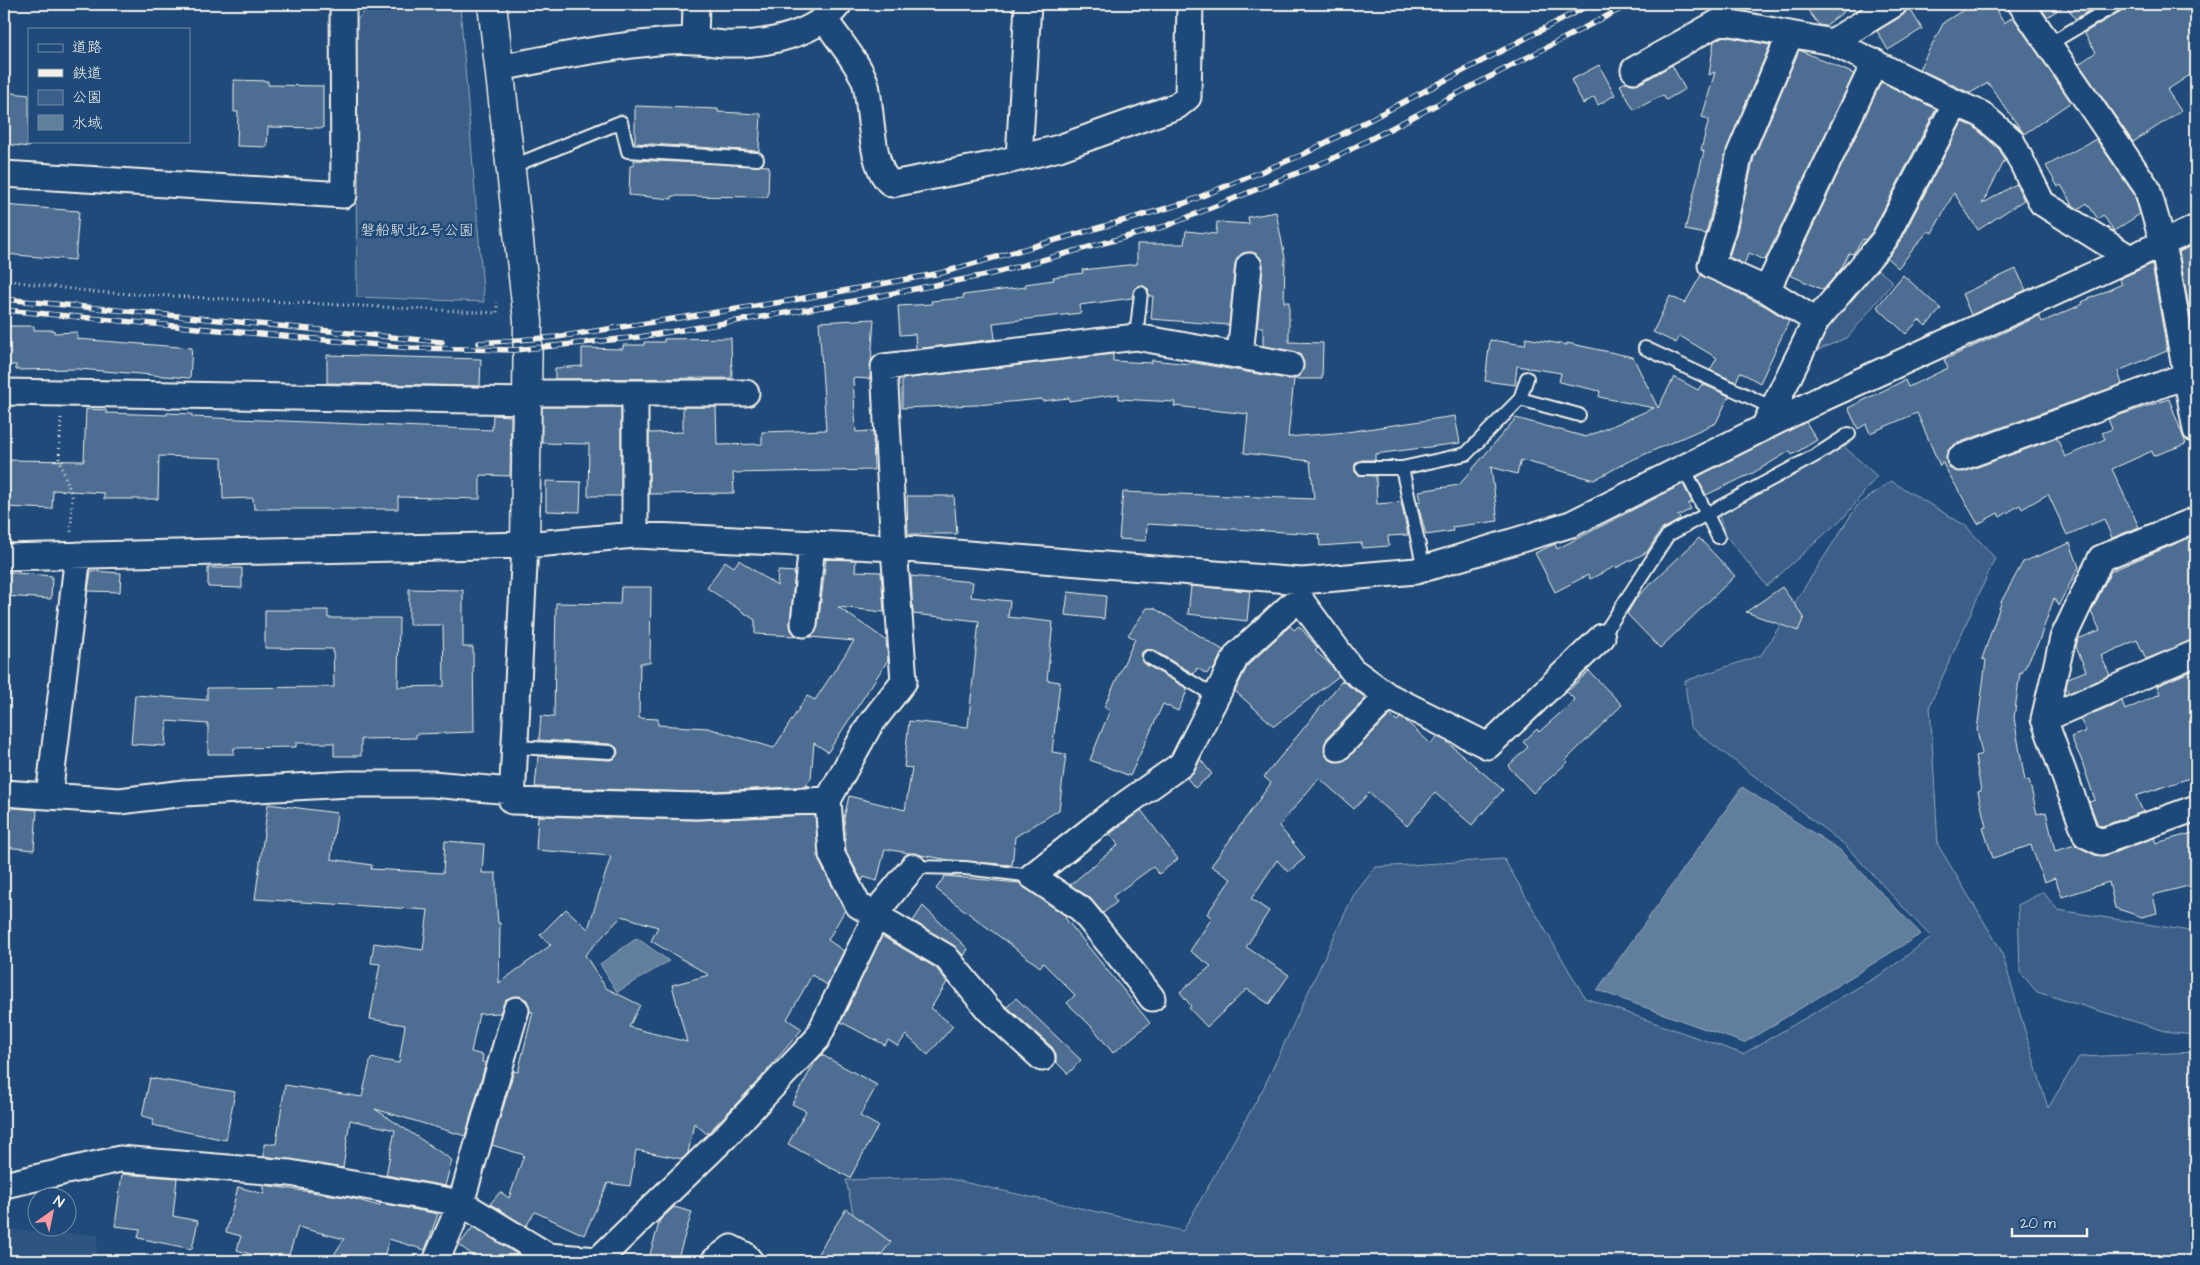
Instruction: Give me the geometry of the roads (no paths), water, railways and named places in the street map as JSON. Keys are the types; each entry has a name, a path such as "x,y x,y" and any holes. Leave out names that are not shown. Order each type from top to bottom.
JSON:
{"street":[{"path":"4,174 344,195 343,4"},
{"path":"492,4 528,321 525,545 512,801 697,806 828,800"},
{"path":"694,41 696,4"},
{"path":"1019,158 1028,4"},
{"path":"500,68 585,50 652,42 694,41 733,44 766,40 798,33 832,12 866,84 878,164 885,179 892,184 1059,148 1177,106 1188,97 1190,4"},
{"path":"1832,42 1894,4"},
{"path":"2022,4 2147,188 2163,243 2192,374 2196,430"},
{"path":"1634,70 1721,21 1832,42 1981,114 2011,140 2042,202 2130,258"},
{"path":"1790,35 1740,153 1723,228 1711,265 1767,290 1816,321"},
{"path":"1767,290 1875,62"},
{"path":"1769,418 1816,321 1884,240 1956,103"},
{"path":"4,558 525,545 635,535 894,548 1301,590 1424,569 1571,524 1684,468 1769,418 1829,395 2196,228"},
{"path":"1240,355 1249,266"},
{"path":"1042,1058 988,1009 946,957 858,905 832,855 828,800 869,726 904,681 884,368 1136,337 1290,365"},
{"path":"1960,458 2192,374"},
{"path":"4,392 527,397 634,393 746,393"},
{"path":"634,393 635,535"},
{"path":"2196,520 2101,558 2063,638 2044,719 2086,836 2101,842 2196,808"},
{"path":"804,624 812,543"},
{"path":"49,796 75,556"},
{"path":"1152,998 1081,909 1032,876 1110,815 1182,764 1237,655 1301,590"},
{"path":"1301,590 1352,670 1388,696 1488,746 1602,637"},
{"path":"2044,719 2196,653"},
{"path":"1338,748 1388,696"},
{"path":"4,793 120,801 184,793 359,784 432,784 512,791"},
{"path":"4,1185 120,1160 290,1173 461,1203 548,1256 578,1260 598,1260 723,1140 817,1039 876,915 913,867"},
{"path":"436,1261 461,1203 516,1010"},
{"path":"714,1261 731,1248 745,1255 750,1261"}],"lane":[{"path":"2048,44 2117,4"},
{"path":"511,167 622,122 628,151 757,159"},
{"path":"1136,337 1141,293"},
{"path":"1645,348 1769,418"},
{"path":"1362,468 1402,468 1466,454 1520,399 1527,378"},
{"path":"1520,399 1580,415"},
{"path":"1602,637 1668,535 1818,454 1849,434"},
{"path":"1402,468 1424,569"},
{"path":"1684,468 1718,537"},
{"path":"1150,657 1215,696"},
{"path":"515,747 610,752"},
{"path":"913,867 965,868 1032,876"}],"water":[{"path":"1742,787 1840,850 1921,934 1744,1043 1597,990"},
{"path":"637,938 669,961 617,992 600,964"}],"railway":[{"path":"479,343 557,337 788,301 941,273 1185,203 1304,154 1591,4"},
{"path":"4,310 411,348 515,350 639,337 828,306 991,274 1166,226 1332,159 1630,4"},
{"path":"4,299 442,342"}],"park label":[{"name":"磐船駅北2号公園","path":"417,230"}]}
